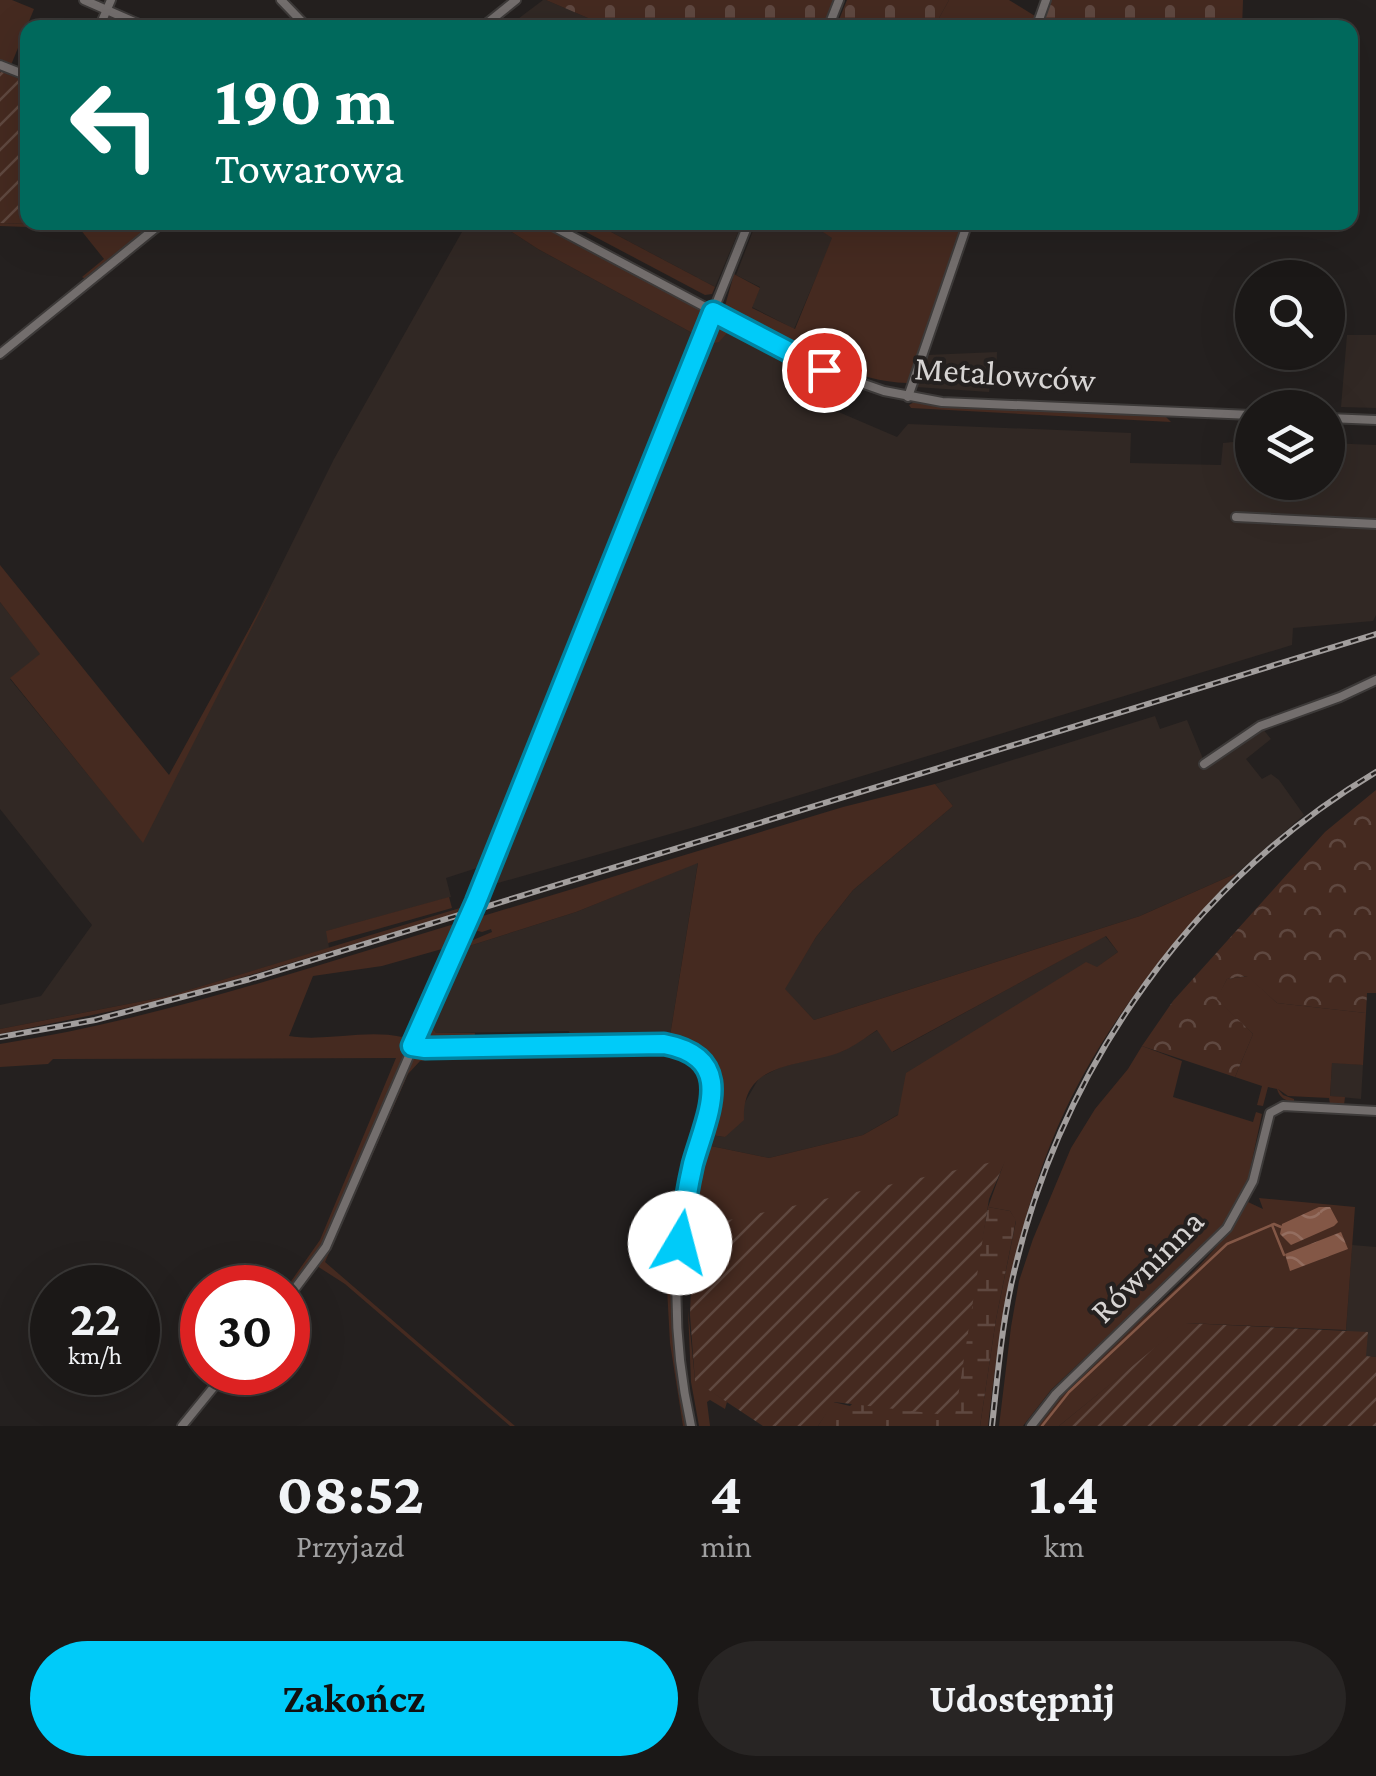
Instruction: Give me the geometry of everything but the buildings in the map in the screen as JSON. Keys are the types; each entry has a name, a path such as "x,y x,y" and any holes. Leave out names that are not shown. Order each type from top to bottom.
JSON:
{"street":[{"path":"84,0 129,20"},
{"path":"102,20 110,0"},
{"path":"281,0 300,20"},
{"path":"490,20 516,0"},
{"path":"0,354 152,230"},
{"name":"Metalowców","path":"561,230 834,374 908,397 1235,414"},
{"path":"310,1268 326,1247 472,911 746,230"},
{"path":"908,397 965,230"},
{"path":"1345,419 1376,420"},
{"path":"1236,517 1376,524"},
{"path":"1204,764 1260,726 1376,680"},
{"path":"412,1046 664,1044 690,1051 703,1061 712,1092 686,1198 677,1290 679,1350 690,1426"},
{"name":"Równinna","path":"1031,1426 1056,1394 1226,1228 1253,1180 1270,1114 1283,1106 1376,1111"},
{"path":"182,1426 207,1395"}],"shaded area":[{"path":"546,0 593,20 517,20"},
{"path":"463,230 509,230 696,335 483,859 477,868 446,878 451,897 327,931 329,948 169,996 0,1029 0,1005 41,996 92,925 0,809 0,602 41,654 10,679 143,842 334,459"},
{"path":"607,230 739,230 715,287"},
{"path":"753,230 820,230 833,238 794,329 752,307 760,287 736,275"},
{"path":"727,332 821,384 807,395 820,404 897,437 908,424 1131,433 1130,463 1221,465 1223,443 1235,442 1235,500 1345,500 1345,444 1376,445 1376,615 1373,621 1293,628 1292,645 491,885 704,345 710,346"},
{"path":"1347,335 1376,335 1376,408 1345,407"},
{"path":"997,352 996,386 990,386 989,392 916,387 927,355"},
{"path":"1155,716 1160,729 1187,720 1206,766 1262,728 1271,739 1246,759 1262,779 1271,774 1279,780 1304,815 1237,873 1140,916 814,1020 784,989 816,937 853,890 953,806 935,784"},
{"path":"698,862 670,1036 570,1036 569,1031 436,1033 430,1024 460,953 469,946 576,912"},
{"path":"1105,936 1118,952 899,1114 863,1135 769,1158 706,1145 710,1135 725,1137 759,1078 781,1067 843,1051 878,1030 893,1052"},
{"path":"1332,1062 1363,1065 1361,1099 1330,1096"},
{"path":"1352,1245 1376,1247 1376,1357 1366,1356 1346,1330"}],"green space":[{"path":"0,0 12,0 34,9 29,20 20,20 20,43 11,65 0,60"},
{"path":"546,0 834,0 826,20 593,20"},
{"path":"847,0 949,0 938,20 839,20"},
{"path":"949,0 1009,0 1035,16 1034,20 938,20"},
{"path":"1051,0 1243,0 1242,20 1044,20"},
{"path":"0,71 20,79 20,224 0,223"},
{"path":"81,230 146,230 87,280 82,277 104,259"},
{"path":"509,230 549,230 699,309 702,326 696,335"},
{"path":"582,230 607,230 715,287 712,294 705,295"},
{"path":"820,230 961,230 907,383 836,366 725,306 734,274 760,288 752,308 795,329 832,238"},
{"path":"732,326 813,369 815,380 728,332 719,342 705,345 714,327"},
{"path":"914,402 1164,415 1171,422 911,408 909,405"},
{"path":"0,565 169,775 275,582 143,843 10,678 40,654 0,602"},
{"path":"935,784 953,806 853,890 816,937 785,989 814,1020 1140,916 1237,873 1131,999 1068,1105 1038,1177 1018,1247 1003,1318 988,1426 980,1426 1016,1221 1010,1211 988,1207 1005,1160 691,1229 706,1145 769,1158 863,1135 898,1115 906,1073 1086,962 1097,967 1118,952 1106,936 892,1052 877,1030 843,1051 763,1076 746,1100 744,1120 725,1137 710,1135 720,1086 713,1060 690,1042 670,1036 698,863 576,912 469,946 459,953 430,1024 436,1033 475,1033 474,1039 431,1040 425,1029 461,945 492,932 470,929 473,919 843,807"},
{"path":"1376,790 1376,993 1367,993 1366,1013 1277,1003 1247,976 1227,979 1217,999 1253,1034 1235,1077 1142,1046 1173,1001 1325,832"},
{"path":"449,897 452,908 328,943 326,931"},
{"path":"470,905 468,910 170,999 0,1034 0,1029 169,996"},
{"path":"464,921 323,1247 309,1265 302,1265 320,1240 396,1058 53,1059 48,1064 0,1067 0,1044 118,1021 292,974","holes":["449,947 417,1015 402,1037 374,1034 289,1036 313,976 382,966"]},
{"path":"1248,976 1277,1003 1366,1013 1363,1065 1332,1063 1330,1096 1345,1097 1344,1105 1330,1104 1329,1098 1288,1096 1278,1089 1294,1102 1285,1100 1277,1089 1268,1087 1263,1106 1257,1105 1262,1086 1235,1077 1253,1034 1216,999 1227,979"},
{"path":"1142,1046 1182,1061 1173,1097 1253,1122 1256,1112 1262,1114 1248,1179 1223,1226 1051,1390 1023,1426 999,1426 1019,1281 1033,1239 1071,1148"},
{"path":"654,1048 694,1060 707,1083 706,1110 680,1211 675,1265 676,1345 686,1426 670,1343 667,1288 682,1175 702,1098 702,1083 696,1068 675,1055 486,1055 420,1061 408,1074 325,1262 515,1426 510,1426 345,1284 317,1266 410,1056 418,1052"},
{"path":"1006,1159 989,1199 955,1416 834,1402 818,1426 763,1426 695,1381 690,1315 693,1228"},
{"path":"1259,1198 1355,1207 1346,1330 1186,1323 1059,1426 1035,1426 1086,1368 1202,1263 1248,1202 1263,1209"},
{"path":"988,1207 1010,1211 1016,1220 980,1426 818,1426 833,1402 850,1406 974,1284"},
{"path":"688,1310 695,1380 727,1402 725,1409 707,1402 710,1426 699,1426 691,1382"},
{"path":"1185,1323 1368,1332 1366,1356 1376,1357 1376,1426 1059,1426"}],"water":[{"path":"1319,1207 1330,1207 1338,1222 1334,1226 1291,1245 1280,1234 1282,1224"},
{"path":"1341,1232 1348,1249 1290,1271 1285,1254"}],"waterway":[{"path":"1042,1426 1069,1392 1227,1244 1274,1224 1281,1227"},
{"path":"1272,1225 1284,1255"}],"railway":[{"path":"0,1037 95,1020 250,979 1376,634"},
{"path":"992,1426 1011,1288 1037,1192 1067,1119 1103,1049 1146,984 1195,922 1250,866 1311,816 1376,772"}],"route":[{"path":"680,1243 690,1175 712,1092 709,1073 698,1056 664,1044 412,1046 476,902 713,312 824,370"}]}
